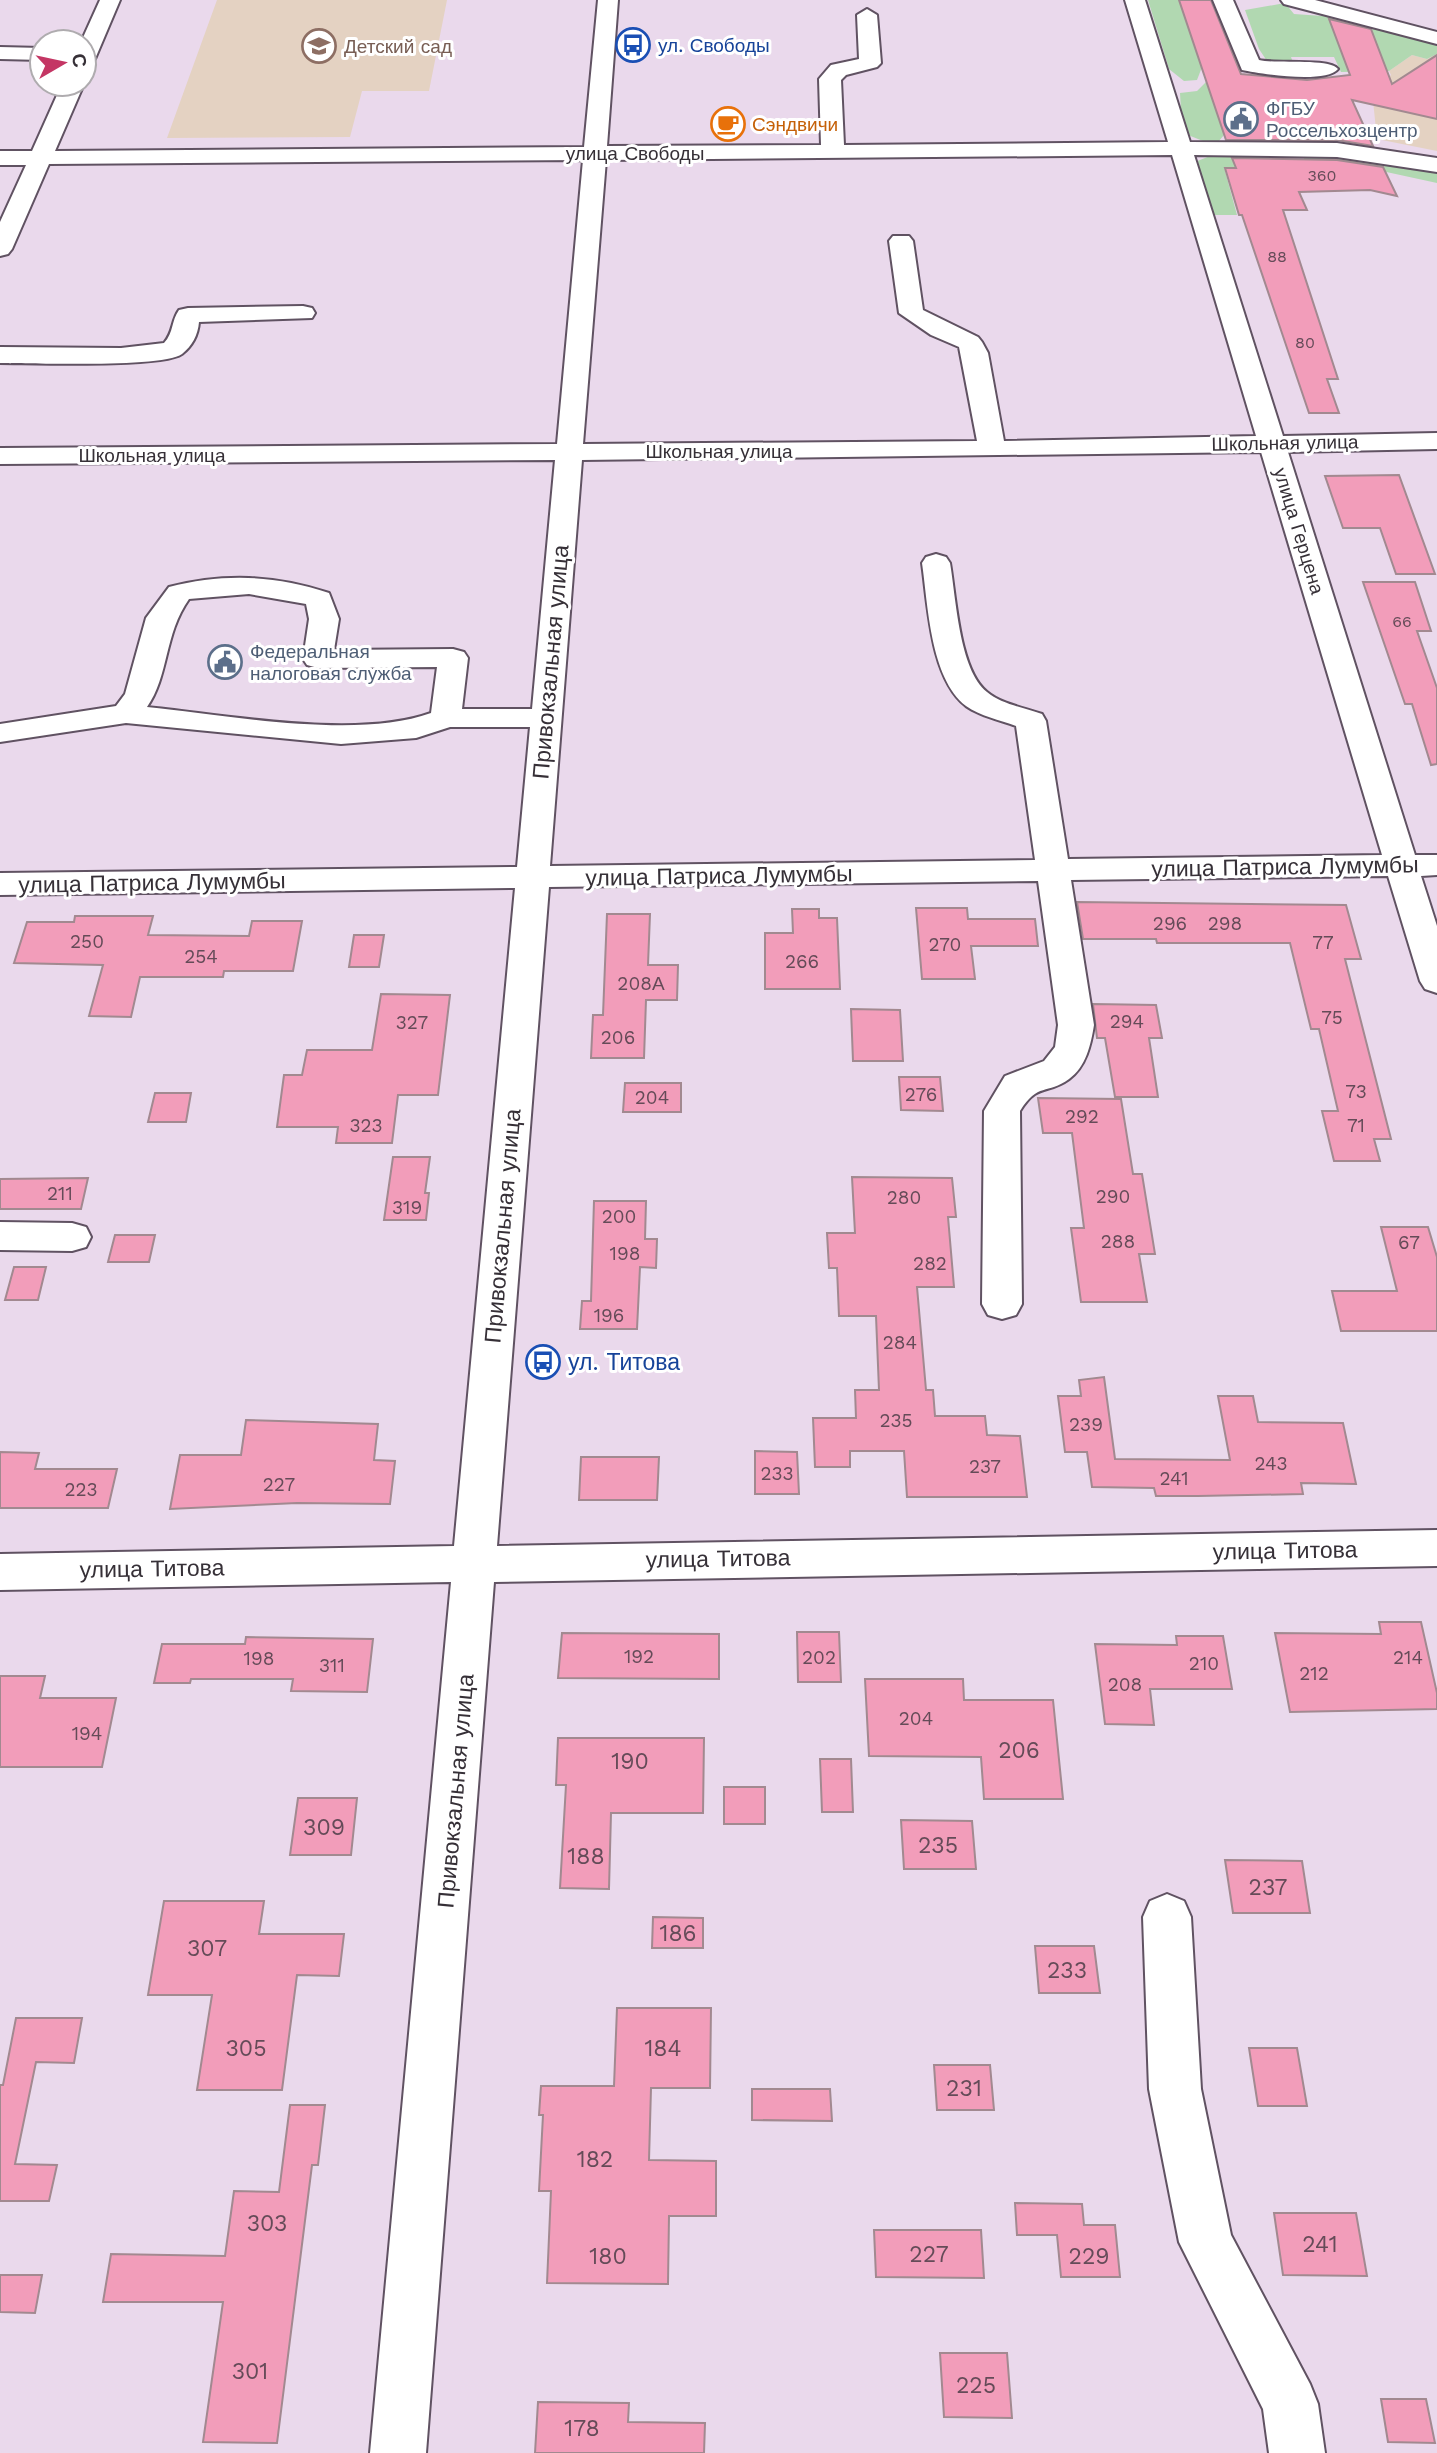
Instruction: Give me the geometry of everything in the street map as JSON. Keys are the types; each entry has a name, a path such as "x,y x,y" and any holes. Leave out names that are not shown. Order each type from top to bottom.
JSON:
{"street":[{"path":"97,28 110,0"},
{"name":"Привокзальная улица","path":"398,2453 608,0"},
{"name":"улица Герцена","path":"1135,0 1399,866 1437,981"},
{"path":"1223,0 1250,65 1276,69 1327,69"},
{"path":"1291,0 1437,38"},
{"path":"833,152 830,79 839,70 870,63 867,15"},
{"path":"0,53 28,54"},
{"path":"0,249 67,98"},
{"name":"улица Свободы","path":"0,158 1179,149 1337,150 1437,165"},
{"path":"901,241 911,313 940,330 970,342 975,353 992,449"},
{"path":"0,355 121,356 172,350 185,335 188,315 303,313"},
{"name":"Школьная улица","path":"0,456 992,449 1437,441"},
{"path":"936,563 952,654 960,679 977,699 1031,721 1076,1025 1073,1049 1057,1070 1018,1085 1002,1111 1002,1304"},
{"path":"126,714 140,695 161,618 179,593 233,587 289,590 319,599 324,619 318,659 453,658 446,718"},
{"path":"0,733 126,714 341,735 416,729 446,718 547,718"},
{"name":"улица Патриса Лумумбы","path":"0,884 1437,865"},
{"path":"0,1236 72,1237"},
{"name":"улица Титова","path":"0,1572 1437,1548"},
{"path":"1167,1917 1175,2089 1206,2242 1290,2404 1297,2453"}],"shaded area":[{"name":"Детский сад","path":"217,0 447,0 429,91 362,91 350,137 167,138"},
{"path":"1437,54 1437,151 1377,139 1372,91 1391,75 1389,71 1412,55 1427,59"}],"green space":[{"path":"1148,0 1179,0 1202,67 1197,80 1184,81 1169,69"},
{"path":"1285,3 1294,14 1337,17 1368,30 1379,28 1437,44 1437,54 1427,59 1412,55 1389,71 1341,72 1334,57 1291,57 1294,65 1269,64 1259,49 1245,10"},
{"path":"1207,81 1224,135 1218,142 1203,141 1188,135 1181,110 1180,93 1197,91"},
{"path":"1215,154 1272,154 1277,167 1224,167 1237,215 1212,215 1195,162"},
{"path":"1302,154 1334,155 1437,169 1437,183 1368,168 1308,167"}],"building":[{"path":"1179,0 1211,0 1241,74 1307,80 1350,75 1329,19 1371,29 1392,84 1437,55 1437,119 1352,100 1373,146 1337,140 1226,140"},
{"path":"1232,158 1337,160 1383,167 1397,196 1370,190 1299,192 1307,210 1283,210 1338,379 1327,379 1339,413 1309,413 1242,215 1239,215 1225,168 1236,168"},
{"path":"1399,475 1435,574 1396,574 1380,528 1343,528 1325,476"},
{"path":"1363,582 1415,582 1431,631 1417,631 1437,688 1437,764 1431,765 1412,704 1405,704"},
{"path":"1077,902 1346,905 1361,959 1345,959 1391,1139 1374,1139 1380,1161 1334,1161 1322,1111 1338,1111 1319,1029 1311,1029 1290,943 1157,943 1156,939 1083,939"},
{"path":"916,908 967,908 968,919 1035,919 1038,946 971,946 975,979 922,979"},
{"path":"792,909 819,909 819,918 837,918 840,989 765,989 765,933 793,933"},
{"path":"607,914 650,914 648,965 678,965 677,1000 646,1000 644,1058 591,1058 593,1015 603,1015"},
{"path":"75,916 153,916 148,935 249,936 252,921 302,921 293,971 224,971 223,977 140,977 131,1017 89,1016 103,965 14,963 27,922 74,922"},
{"path":"354,935 384,935 379,967 349,967"},
{"path":"381,994 450,995 438,1095 398,1095 392,1143 336,1143 338,1127 277,1127 284,1075 302,1075 307,1050 372,1050"},
{"path":"1093,1004 1156,1005 1162,1038 1149,1038 1158,1097 1115,1097 1105,1038 1097,1038"},
{"path":"851,1009 900,1010 903,1061 853,1061"},
{"path":"899,1077 940,1077 943,1111 901,1110"},
{"path":"625,1083 681,1083 681,1112 623,1112"},
{"path":"155,1093 191,1093 186,1122 148,1122"},
{"path":"1038,1098 1121,1099 1133,1174 1142,1174 1155,1254 1139,1254 1147,1302 1081,1302 1071,1228 1084,1228 1072,1133 1043,1133"},
{"path":"393,1157 430,1157 425,1193 429,1193 426,1220 384,1220"},
{"path":"852,1177 952,1178 956,1217 948,1217 954,1287 917,1287 926,1390 933,1390 935,1416 985,1416 987,1435 1020,1436 1027,1497 907,1497 904,1451 850,1451 850,1467 815,1467 813,1418 856,1418 855,1390 879,1390 876,1316 839,1316 837,1268 829,1268 827,1233 855,1233"},
{"path":"88,1178 81,1209 0,1209 0,1179"},
{"path":"594,1201 646,1201 645,1239 657,1239 656,1268 640,1267 637,1329 580,1329 582,1301 591,1301"},
{"path":"1381,1227 1428,1227 1437,1257 1437,1331 1341,1331 1332,1291 1397,1291"},
{"path":"115,1235 155,1235 149,1262 108,1262"},
{"path":"14,1267 46,1267 38,1300 5,1300"},
{"path":"1104,1377 1115,1459 1230,1460 1218,1396 1253,1396 1258,1422 1343,1423 1356,1484 1301,1483 1303,1494 1198,1496 1156,1496 1154,1488 1092,1487 1087,1452 1065,1452 1058,1396 1081,1396 1079,1380"},
{"path":"246,1420 378,1424 374,1460 395,1461 390,1504 297,1503 170,1509 180,1455 241,1455"},
{"path":"755,1451 797,1452 799,1494 755,1494"},
{"path":"0,1452 39,1453 35,1469 117,1469 108,1508 0,1508"},
{"path":"581,1457 659,1457 657,1500 579,1500"},
{"path":"1379,1622 1421,1622 1437,1693 1437,1709 1290,1712 1275,1633 1381,1634"},
{"path":"797,1632 839,1632 841,1682 798,1682"},
{"path":"562,1633 719,1634 719,1679 558,1678"},
{"path":"1176,1636 1223,1636 1232,1689 1150,1689 1154,1725 1105,1724 1095,1644 1177,1645"},
{"path":"246,1637 373,1639 367,1692 291,1691 293,1679 191,1679 190,1683 154,1683 162,1644 245,1644"},
{"path":"0,1676 45,1676 40,1698 116,1698 102,1767 0,1767"},
{"path":"865,1679 963,1679 964,1700 1053,1700 1063,1799 984,1799 981,1757 869,1756"},
{"path":"558,1738 704,1738 703,1813 611,1813 609,1889 560,1888 566,1785 556,1785"},
{"path":"820,1759 851,1759 853,1812 822,1812"},
{"path":"724,1787 765,1787 765,1824 724,1824"},
{"path":"298,1798 357,1798 351,1855 290,1855"},
{"path":"901,1820 972,1821 976,1869 904,1869"},
{"path":"1225,1860 1302,1861 1310,1913 1233,1913"},
{"path":"164,1901 264,1901 259,1934 344,1934 339,1976 297,1975 282,2090 197,2090 212,1995 148,1995"},
{"path":"653,1917 703,1918 703,1948 652,1948"},
{"path":"1035,1946 1094,1946 1100,1993 1039,1993"},
{"path":"617,2008 711,2008 710,2088 651,2088 649,2160 716,2161 716,2216 669,2216 668,2284 547,2283 551,2191 539,2191 543,2115 539,2115 541,2086 614,2086"},
{"path":"16,2018 82,2018 74,2063 36,2062 15,2164 57,2165 49,2201 0,2201 0,2085 3,2085"},
{"path":"1249,2048 1297,2048 1307,2106 1258,2106"},
{"path":"934,2065 990,2065 994,2110 937,2110"},
{"path":"752,2089 830,2089 832,2121 752,2120"},
{"path":"290,2105 325,2105 318,2165 312,2165 277,2443 203,2442 223,2302 103,2302 111,2254 225,2256 234,2191 279,2192"},
{"path":"1015,2203 1082,2204 1084,2225 1115,2225 1120,2277 1061,2277 1057,2235 1017,2235"},
{"path":"1274,2213 1356,2213 1367,2276 1283,2275"},
{"path":"874,2230 981,2230 984,2278 876,2277"},
{"path":"0,2275 42,2275 35,2313 0,2312"},
{"path":"940,2353 1007,2353 1012,2418 944,2417"},
{"path":"1381,2399 1426,2399 1435,2443 1388,2442"},
{"path":"538,2402 629,2403 628,2422 705,2423 704,2453 535,2453"}],"place":[{"name":"ул. Свободы","path":"633,45"},
{"name":"Детский сад","path":"319,46"},
{"name":"ФГБУ Россельхозцентр","path":"1241,119"},
{"name":"Сэндвичи","path":"728,124"},
{"name":"Федеральная налоговая служба","path":"225,662"},
{"name":"ул. Титова","path":"543,1362"}]}
